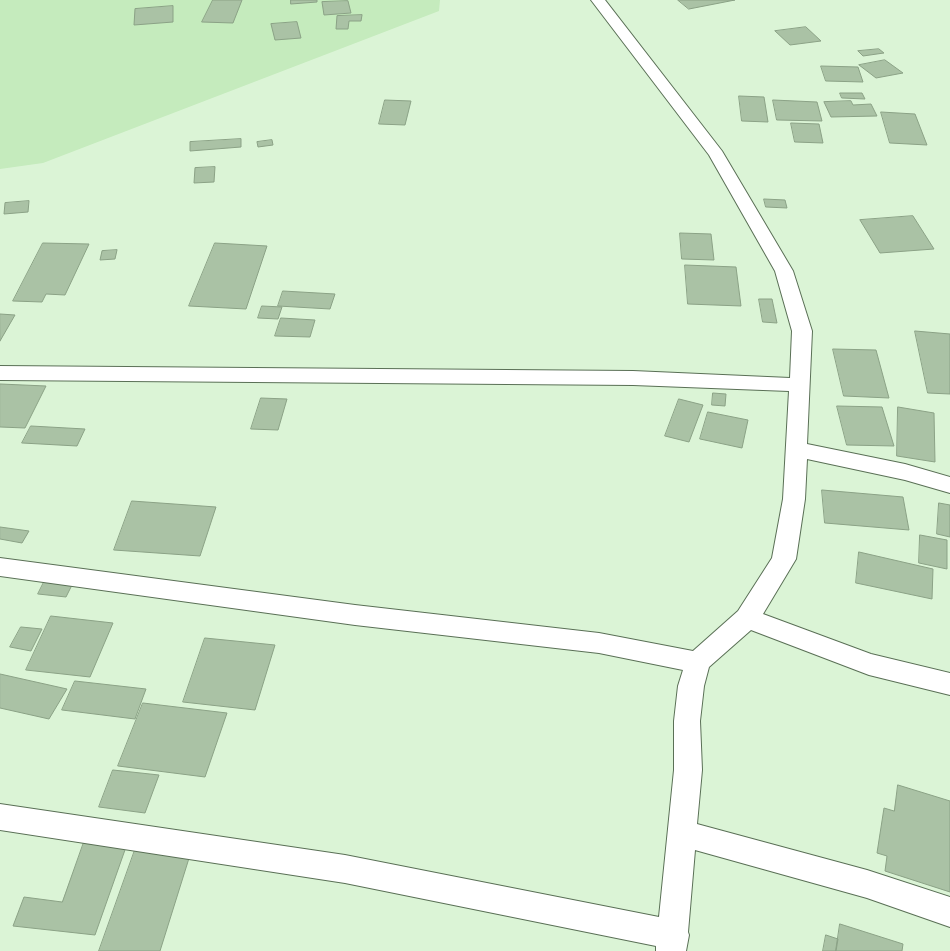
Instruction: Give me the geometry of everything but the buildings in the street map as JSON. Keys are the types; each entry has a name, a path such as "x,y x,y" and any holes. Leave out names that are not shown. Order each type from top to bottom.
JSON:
{"street":[{"path":"0,817 345,869 673,943 688,770 688,721 691,686 698,662 747,618 784,559 794,499 802,331 784,271 716,154 598,0"},
{"path":"0,373 633,378 799,385"},
{"path":"796,449 905,472 950,485"},
{"path":"0,567 354,616 599,643 698,662"},
{"path":"747,618 869,664 950,684"},
{"path":"683,833 867,884 950,912"}],"green space":[{"path":"0,0 440,0 439,11 43,163 0,169"}]}
